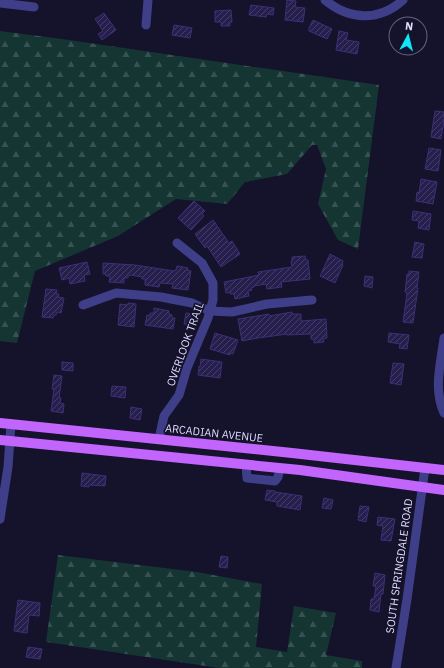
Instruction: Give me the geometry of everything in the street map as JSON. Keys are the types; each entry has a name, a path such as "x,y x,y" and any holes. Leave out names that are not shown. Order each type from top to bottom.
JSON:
{"main road":[{"name":"ARCADIAN AVENUE","path":"0,423 248,448 444,470"},
{"path":"5,440 300,470 444,490"},
{"path":"246,465 248,448"}],"street":[{"path":"146,25 148,0"},
{"path":"325,0 340,11 358,16 368,16 386,12 403,0"},
{"path":"0,3 34,7"},
{"name":"OVERLOOK TRAIL","path":"159,440 164,416 179,395 187,368 213,300 213,283 202,263 177,243"},
{"path":"83,305 116,292 160,297 192,303 210,311 232,312 267,304 312,300"},
{"path":"444,338 438,378 440,399 444,413"},
{"path":"0,519 5,440 11,424"},
{"name":"SOUTH SPRINGDALE ROAD","path":"396,668 425,468"}],"green space":[{"path":"0,31 379,85 358,249 338,240 318,204 326,169 317,145 312,145 287,174 245,182 227,204 176,199 118,236 35,271 17,343 0,341"},
{"path":"58,555 197,572 262,584 256,647 287,652 294,606 336,613 326,655 362,661 362,668 219,668 46,642"}],"building":[{"path":"287,0 296,1 295,7 305,8 303,22 285,20"},
{"path":"251,5 274,8 273,15 267,14 266,17 249,15"},
{"path":"231,10 232,22 230,22 230,26 221,26 221,22 215,22 215,11"},
{"path":"104,13 116,30 102,40 98,34 103,31 95,19"},
{"path":"313,20 332,29 327,39 309,31"},
{"path":"174,25 192,28 190,38 172,35"},
{"path":"339,31 348,33 346,40 359,42 357,54 336,50"},
{"path":"435,111 444,112 441,139 431,137"},
{"path":"429,148 441,150 438,171 425,169"},
{"path":"421,179 437,182 433,204 416,201"},
{"path":"194,201 205,211 202,214 204,216 191,230 178,218"},
{"path":"413,211 431,214 429,230 418,228 419,221 412,220"},
{"path":"213,220 229,243 232,241 240,254 221,267 207,246 205,248 195,234"},
{"path":"415,242 424,244 422,258 412,257"},
{"path":"330,254 343,261 343,265 335,283 320,276"},
{"path":"305,256 306,260 308,260 310,279 281,282 282,287 267,289 266,284 254,286 251,288 252,290 248,291 249,296 235,299 234,294 230,294 230,292 226,293 224,282 259,275 258,272 292,267 292,257"},
{"path":"87,262 90,274 84,275 85,281 70,284 69,278 62,280 59,268"},
{"path":"103,263 135,265 174,271 176,270 177,266 188,268 187,270 191,271 188,290 172,288 173,284 160,283 159,287 145,285 145,279 131,275 128,276 128,278 124,278 124,283 109,282 110,276 103,274"},
{"path":"409,271 419,272 413,323 403,322 407,293 405,292 407,274 409,274"},
{"path":"365,276 373,277 372,288 364,286"},
{"path":"46,289 57,290 56,294 59,294 58,297 64,298 61,313 57,312 53,318 42,317"},
{"path":"128,303 136,304 134,327 118,325 120,304 128,305"},
{"path":"154,308 169,311 172,318 175,318 173,329 145,325 147,315 150,316 150,313 154,313"},
{"path":"292,312 292,314 301,314 301,321 326,319 327,338 323,339 324,342 314,343 314,339 311,339 311,334 287,334 242,341 238,319"},
{"path":"186,313 194,314 193,325 184,324"},
{"path":"215,333 238,340 233,354 230,353 230,355 210,349"},
{"path":"389,333 409,335 407,349 399,348 400,344 388,342"},
{"path":"201,359 222,362 220,378 198,375"},
{"path":"62,362 73,363 73,371 62,370"},
{"path":"393,363 404,364 401,385 390,383"},
{"path":"54,375 62,376 59,398 61,398 60,403 64,404 63,413 51,411"},
{"path":"112,386 126,387 125,398 111,396"},
{"path":"131,407 142,409 140,420 130,418"},
{"path":"82,473 106,476 105,486 81,486"},
{"path":"267,490 302,496 300,510 277,506 277,502 265,500"},
{"path":"324,498 333,500 331,509 322,508"},
{"path":"360,506 369,507 366,522 358,520"},
{"path":"378,517 395,519 391,541 381,540 383,526 377,525"},
{"path":"221,556 228,557 227,568 219,567"},
{"path":"375,573 385,575 379,612 370,610 371,599 374,599 376,586 373,586"},
{"path":"18,600 40,603 39,616 29,615 27,633 14,631"},
{"path":"28,647 42,649 40,659 26,657"}]}
